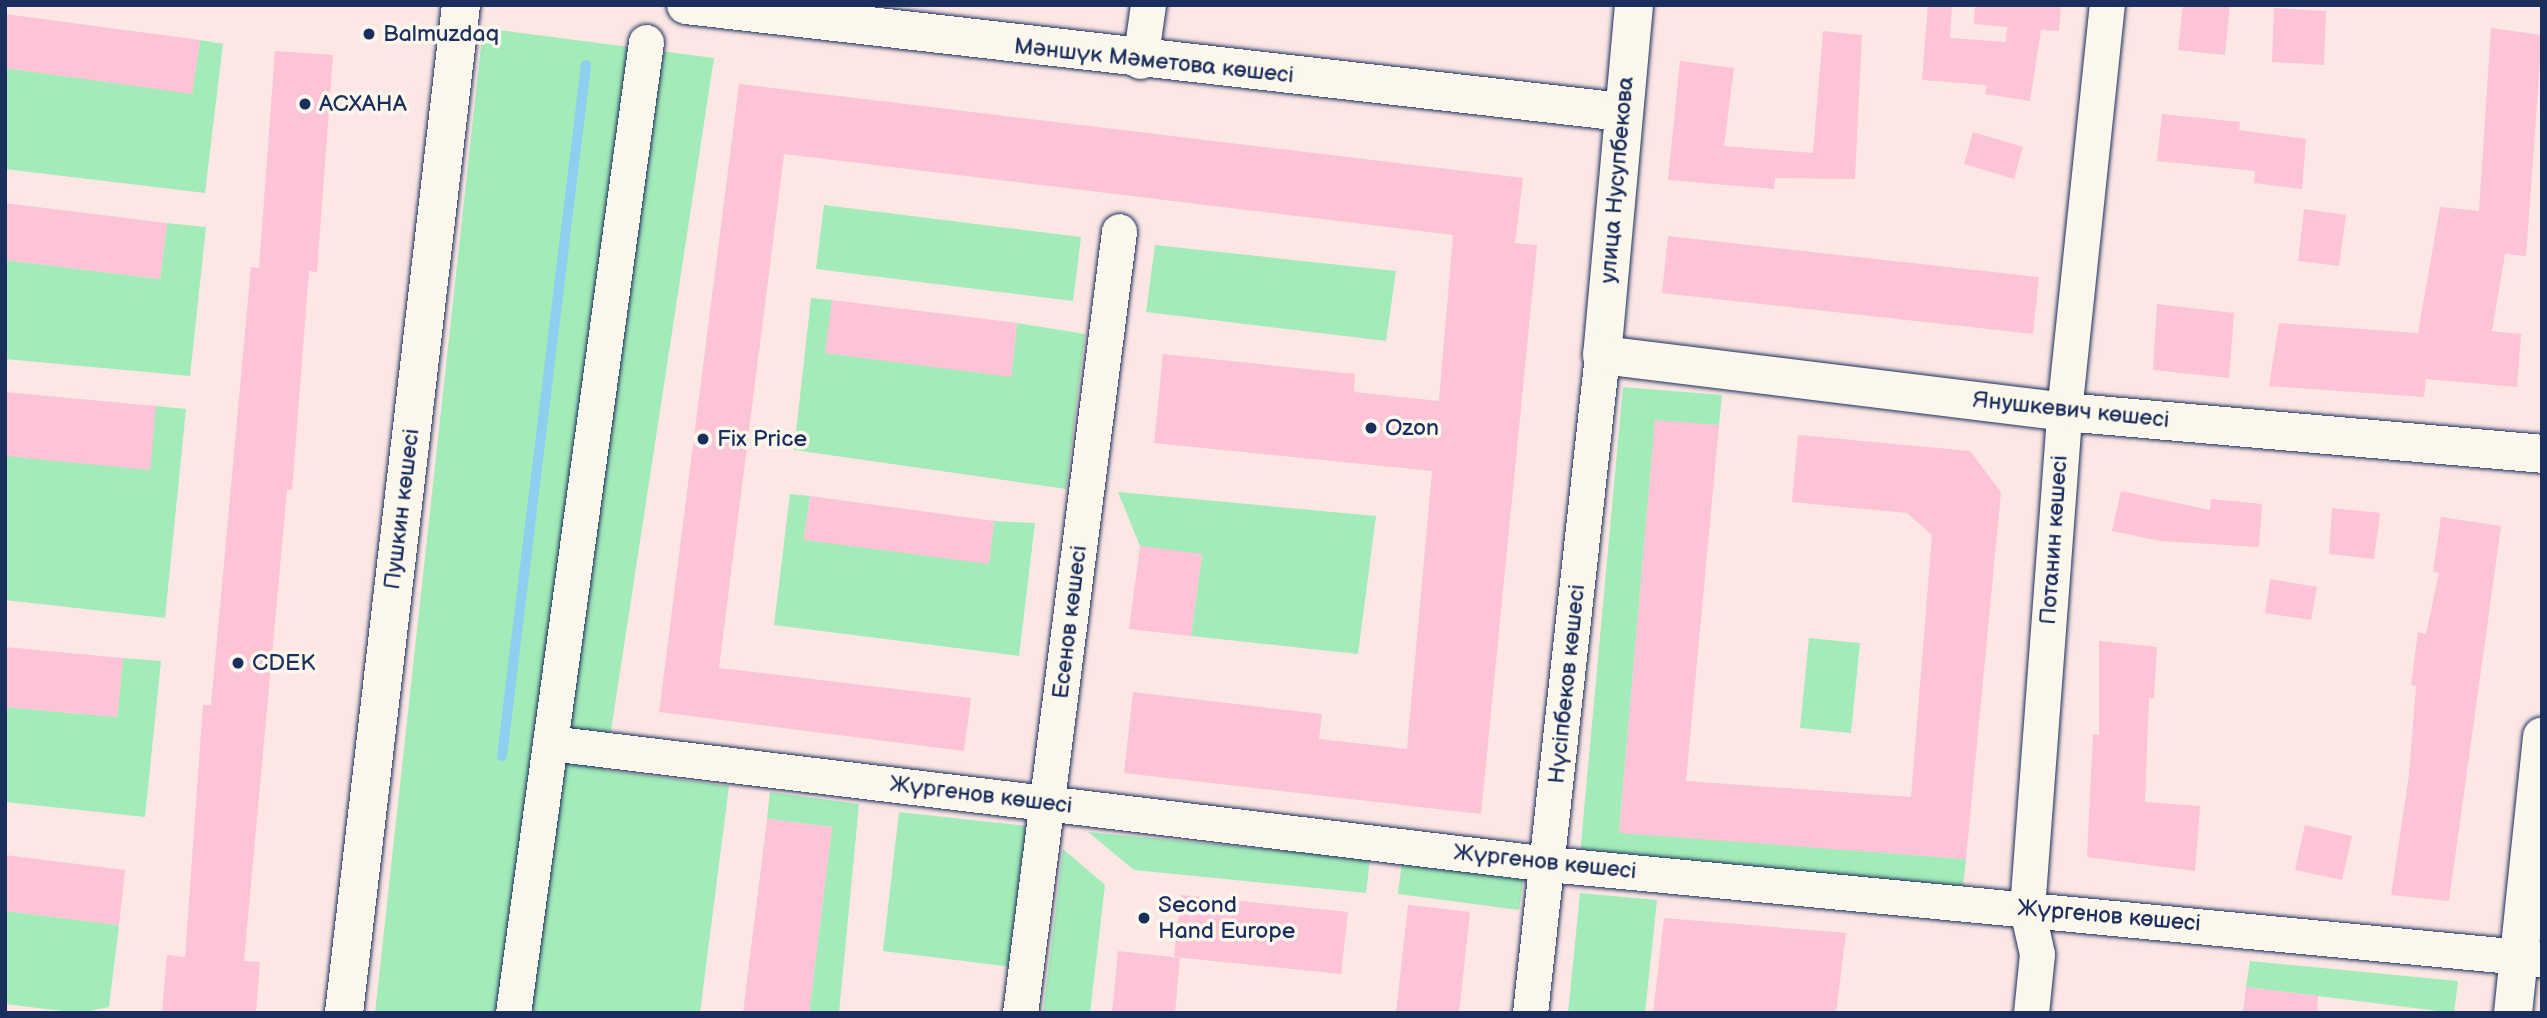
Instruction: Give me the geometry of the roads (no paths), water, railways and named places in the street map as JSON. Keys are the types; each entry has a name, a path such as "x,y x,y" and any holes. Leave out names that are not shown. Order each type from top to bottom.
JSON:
{"street":[{"name":"Пушкин көшесі","path":"344,1013 461,5"},
{"name":"Мәншүк Мәметова көшесі","path":"687,5 1140,61 1622,112"},
{"path":"1140,61 1148,5"},
{"name":"улица Нусупбекова","path":"1602,355 1622,112 1634,5"},
{"name":"Потанин көшесі","path":"2031,1013 2038,954 2027,909 2064,412 2107,5"},
{"path":"513,1013 646,42"},
{"name":"Есенов көшесі","path":"1020,1013 1119,231"},
{"name":"Янушкевич көшесі","path":"1602,355 2064,412 2542,454"},
{"name":"Нүсіпбеков көшесі","path":"1530,1013 1602,355"},
{"path":"2513,1013 2531,958 2542,737"},
{"name":"Жүргенов көшесі","path":"550,743 1548,864 2531,958"}],"waterway":[{"path":"502,756 586,65"}],"place":[{"name":"Balmuzdaq","path":"369,34"},
{"name":"ACXAHA","path":"305,104"},
{"name":"Ozon","path":"1371,428"},
{"name":"Fix Price","path":"703,439"},
{"name":"CDEK","path":"238,663"},
{"name":"Second Hand Europe","path":"1144,918"}]}
